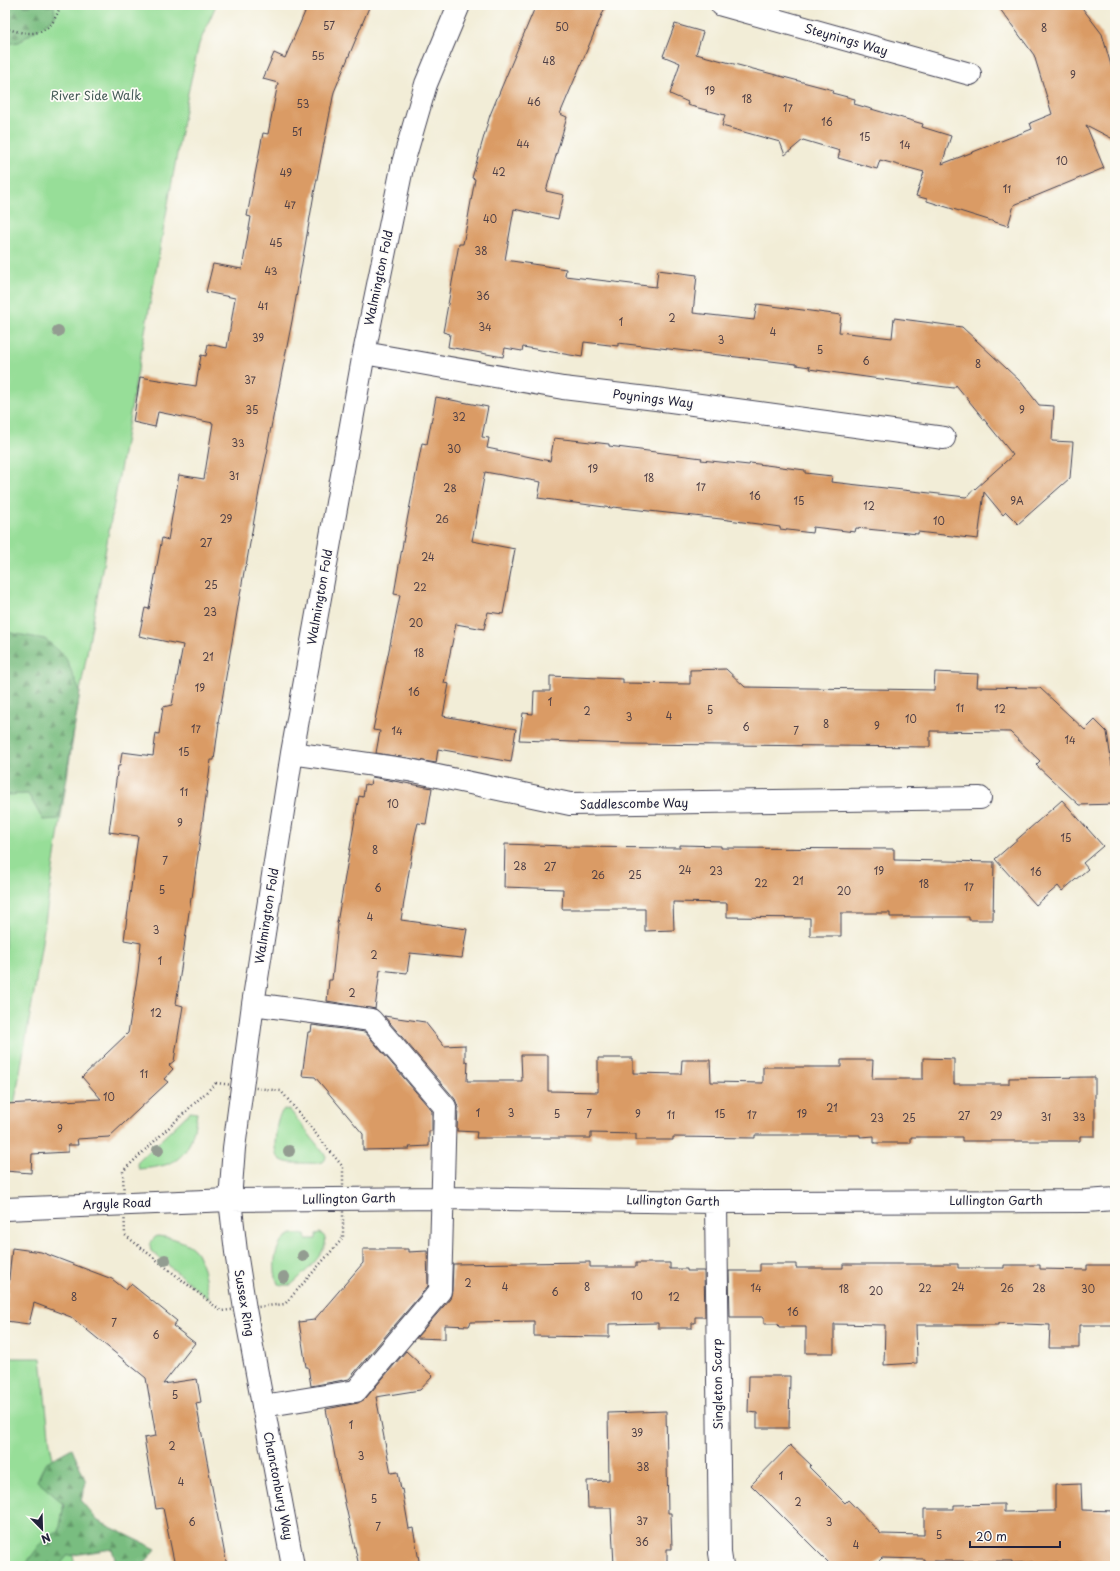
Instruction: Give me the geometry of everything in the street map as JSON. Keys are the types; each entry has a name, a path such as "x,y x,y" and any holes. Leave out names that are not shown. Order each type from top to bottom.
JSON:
{"street":[{"name":"Walmington Fold","path":"230,1200 242,1085 253,1004 292,753 364,353 403,163 426,84 459,5"},
{"name":"Steynings Way","path":"722,5 970,74"},
{"name":"Poynings Way","path":"364,353 563,388 664,400 944,438"},
{"name":"Saddlescombe Way","path":"292,753 408,770 570,804 980,798"},
{"path":"253,1004 371,1020 445,1107 440,1291 356,1391 263,1406"},
{"name":"Lullington Garth","path":"230,1200 443,1198 716,1202 1086,1201 1115,1198"},
{"name":"Argyle Road","path":"5,1209 230,1200"},
{"name":"Sussex Ring","path":"230,1200 242,1295 263,1406"},
{"name":"Singleton Scarp","path":"716,1202 720,1553 722,1566"},
{"name":"Chanctonbury Way","path":"263,1406 293,1566"}],"path":[{"path":"5,28 19,33 36,33 49,28 59,11 60,5"},
{"path":"5,982 9,980"}],"green space":[{"name":"River Side Walk","path":"5,5 216,5 199,44 188,93 80,692 36,981 5,1157"},
{"path":"5,5 54,5 55,17 19,42 5,44"},
{"path":"5,632 45,639 65,656 80,692 59,819 43,820 28,794 5,795"},
{"path":"284,1109 290,1110 326,1156 323,1162 292,1163 281,1160 278,1156 275,1147 276,1128 279,1117"},
{"path":"190,1112 197,1113 191,1139 182,1156 165,1165 139,1169 137,1163"},
{"path":"320,1233 325,1238 325,1244 322,1252 316,1260 291,1285 278,1284 275,1271 275,1257 280,1244 284,1239 292,1234 297,1234 305,1235 306,1239 316,1239 316,1234"},
{"path":"157,1236 179,1240 194,1249 201,1264 209,1299 151,1251 151,1242"},
{"path":"5,1358 41,1358 50,1444 75,1566 5,1566"},
{"path":"72,1448 86,1482 81,1501 98,1521 156,1549 142,1566 117,1566 112,1549 67,1556 59,1566 24,1566 46,1537 59,1532 64,1504 37,1481 45,1463"}],"building":[{"path":"308,5 370,5 334,92 245,566 218,723 214,760 211,760 191,898 176,1004 183,1006 174,1061 169,1065 173,1069 164,1079 168,1082 109,1137 77,1139 78,1145 68,1145 68,1152 32,1154 31,1173 5,1171 5,1104 101,1099 82,1077 128,1033 141,943 124,940 138,836 109,832 118,766 120,766 122,752 153,756 156,733 159,734 163,707 172,705 183,645 139,636 145,608 149,609 162,538 168,540 179,475 204,479 213,423 158,412 155,427 133,422 140,377 196,386 201,355 206,356 208,344 227,348 235,298 206,292 213,264 242,269 251,217 247,216 263,133 268,134 278,83 263,79 274,53 285,58"},
{"path":"536,5 606,5 560,114 567,117 546,191 564,195 558,219 514,209 505,260 566,269 565,276 656,287 658,270 697,275 693,313 754,320 757,304 841,315 839,332 892,338 894,318 962,327 1021,382 1039,405 1054,406 1052,441 1073,442 1070,478 1018,524 1006,512 1003,515 984,492 978,539 918,532 918,534 856,528 855,532 813,527 812,533 721,519 612,508 538,498 541,482 485,472 472,541 515,549 503,614 488,612 484,629 456,624 444,683 449,684 443,716 516,729 511,762 438,749 436,763 376,753 380,731 373,730 400,595 394,594 422,443 427,444 436,397 488,407 482,437 489,438 487,448 550,461 554,438 609,444 609,446 702,458 701,460 749,465 750,463 805,470 805,473 832,476 831,482 966,497 1013,455 956,385 954,388 873,378 809,369 810,367 796,364 618,343 618,346 584,342 582,357 523,347 522,351 505,348 503,357 448,347 450,334 443,332 459,244 463,244 466,229 475,179 472,178 490,115"},
{"path":"997,5 1080,5 1102,34 1115,79 1115,140 1086,125 1104,168 1014,205 1008,226 927,201 927,199 916,196 924,172 880,160 877,169 838,158 840,151 803,140 785,155 780,142 722,126 725,115 687,105 688,102 670,94 680,63 663,56 675,24 703,32 696,54 833,90 832,93 855,99 854,104 923,124 922,127 951,136 942,164 1032,129 1030,123 1052,114 1034,55"},
{"path":"726,669 745,687 934,690 935,672 978,674 977,687 1040,688 1085,730 1095,720 1107,732 1112,766 1115,769 1115,804 1079,805 1036,765 1040,761 1010,732 930,731 930,747 628,744 519,740 523,713 533,714 534,691 550,691 550,676 623,679 623,683 690,684 690,670"},
{"path":"372,777 432,788 426,824 418,823 415,835 401,920 467,929 462,958 410,953 407,973 380,970 375,1009 327,1001 329,980 332,980 337,923 359,796 363,797 365,784 370,785"},
{"path":"1062,800 1103,846 1083,863 1088,869 1062,891 1058,886 1036,905 995,859"},
{"path":"505,844 566,846 565,847 680,848 680,845 721,846 721,848 894,849 894,860 994,862 993,920 969,920 969,917 890,917 890,913 841,913 841,936 810,936 810,918 727,917 727,903 673,902 674,930 645,931 645,909 562,909 563,889 504,887"},
{"path":"384,1016 425,1022 444,1046 465,1045 465,1061 468,1062 467,1081 522,1081 521,1055 548,1055 548,1091 598,1092 598,1058 633,1058 633,1073 681,1074 682,1060 710,1060 711,1082 763,1083 763,1067 841,1067 841,1060 873,1060 872,1079 923,1079 923,1058 954,1059 954,1084 1009,1084 1009,1078 1095,1077 1095,1136 1080,1136 1080,1141 962,1141 962,1137 911,1137 911,1143 874,1143 874,1136 860,1137 860,1135 755,1135 755,1138 673,1137 673,1140 636,1140 636,1134 591,1133 591,1138 476,1138 477,1132 457,1131 458,1107 455,1099"},
{"path":"312,1025 365,1032 432,1111 432,1131 429,1131 429,1146 409,1147 410,1149 363,1150 363,1134 315,1077 302,1076 308,1032 311,1032"},
{"path":"12,1248 41,1252 112,1279 126,1290 131,1284 177,1321 173,1326 195,1343 163,1384 197,1379 201,1402 196,1403 227,1566 175,1566 163,1508 156,1509 144,1438 156,1436 146,1378 71,1317 34,1303 29,1324 6,1321"},
{"path":"363,1249 408,1249 408,1252 427,1251 428,1286 349,1379 311,1386 308,1367 306,1367 299,1322 314,1320 363,1263"},
{"path":"590,1262 590,1267 636,1267 636,1263 670,1263 670,1269 704,1271 705,1317 695,1317 695,1323 692,1323 692,1328 658,1328 658,1323 609,1324 609,1337 534,1336 534,1321 471,1322 469,1326 445,1325 445,1339 416,1338 450,1299 452,1291 453,1264"},
{"path":"760,1264 796,1264 796,1268 843,1268 843,1264 958,1264 958,1268 1004,1268 1004,1265 1040,1265 1040,1269 1087,1270 1087,1265 1115,1265 1115,1325 1079,1325 1079,1348 1049,1348 1050,1325 998,1323 998,1325 916,1325 917,1363 884,1365 885,1325 834,1324 834,1353 806,1353 806,1327 779,1327 778,1324 764,1324 764,1317 730,1317 729,1271 760,1271"},
{"path":"406,1351 433,1376 420,1390 376,1397 391,1473 398,1472 409,1529 413,1528 420,1566 359,1566 326,1409 358,1403 365,1399"},
{"path":"749,1376 790,1376 789,1428 757,1428 757,1413 748,1412"},
{"path":"666,1411 668,1513 671,1513 672,1549 667,1549 667,1564 614,1565 611,1508 588,1508 587,1481 609,1480 608,1413"},
{"path":"790,1445 811,1465 809,1467 845,1503 848,1500 881,1534 924,1535 924,1509 954,1509 954,1505 1004,1504 1004,1512 1055,1511 1055,1485 1081,1484 1082,1510 1115,1511 1115,1564 1087,1564 1087,1562 1033,1564 1033,1562 1012,1563 1012,1561 924,1561 924,1559 882,1558 874,1566 832,1566 751,1485"}]}
